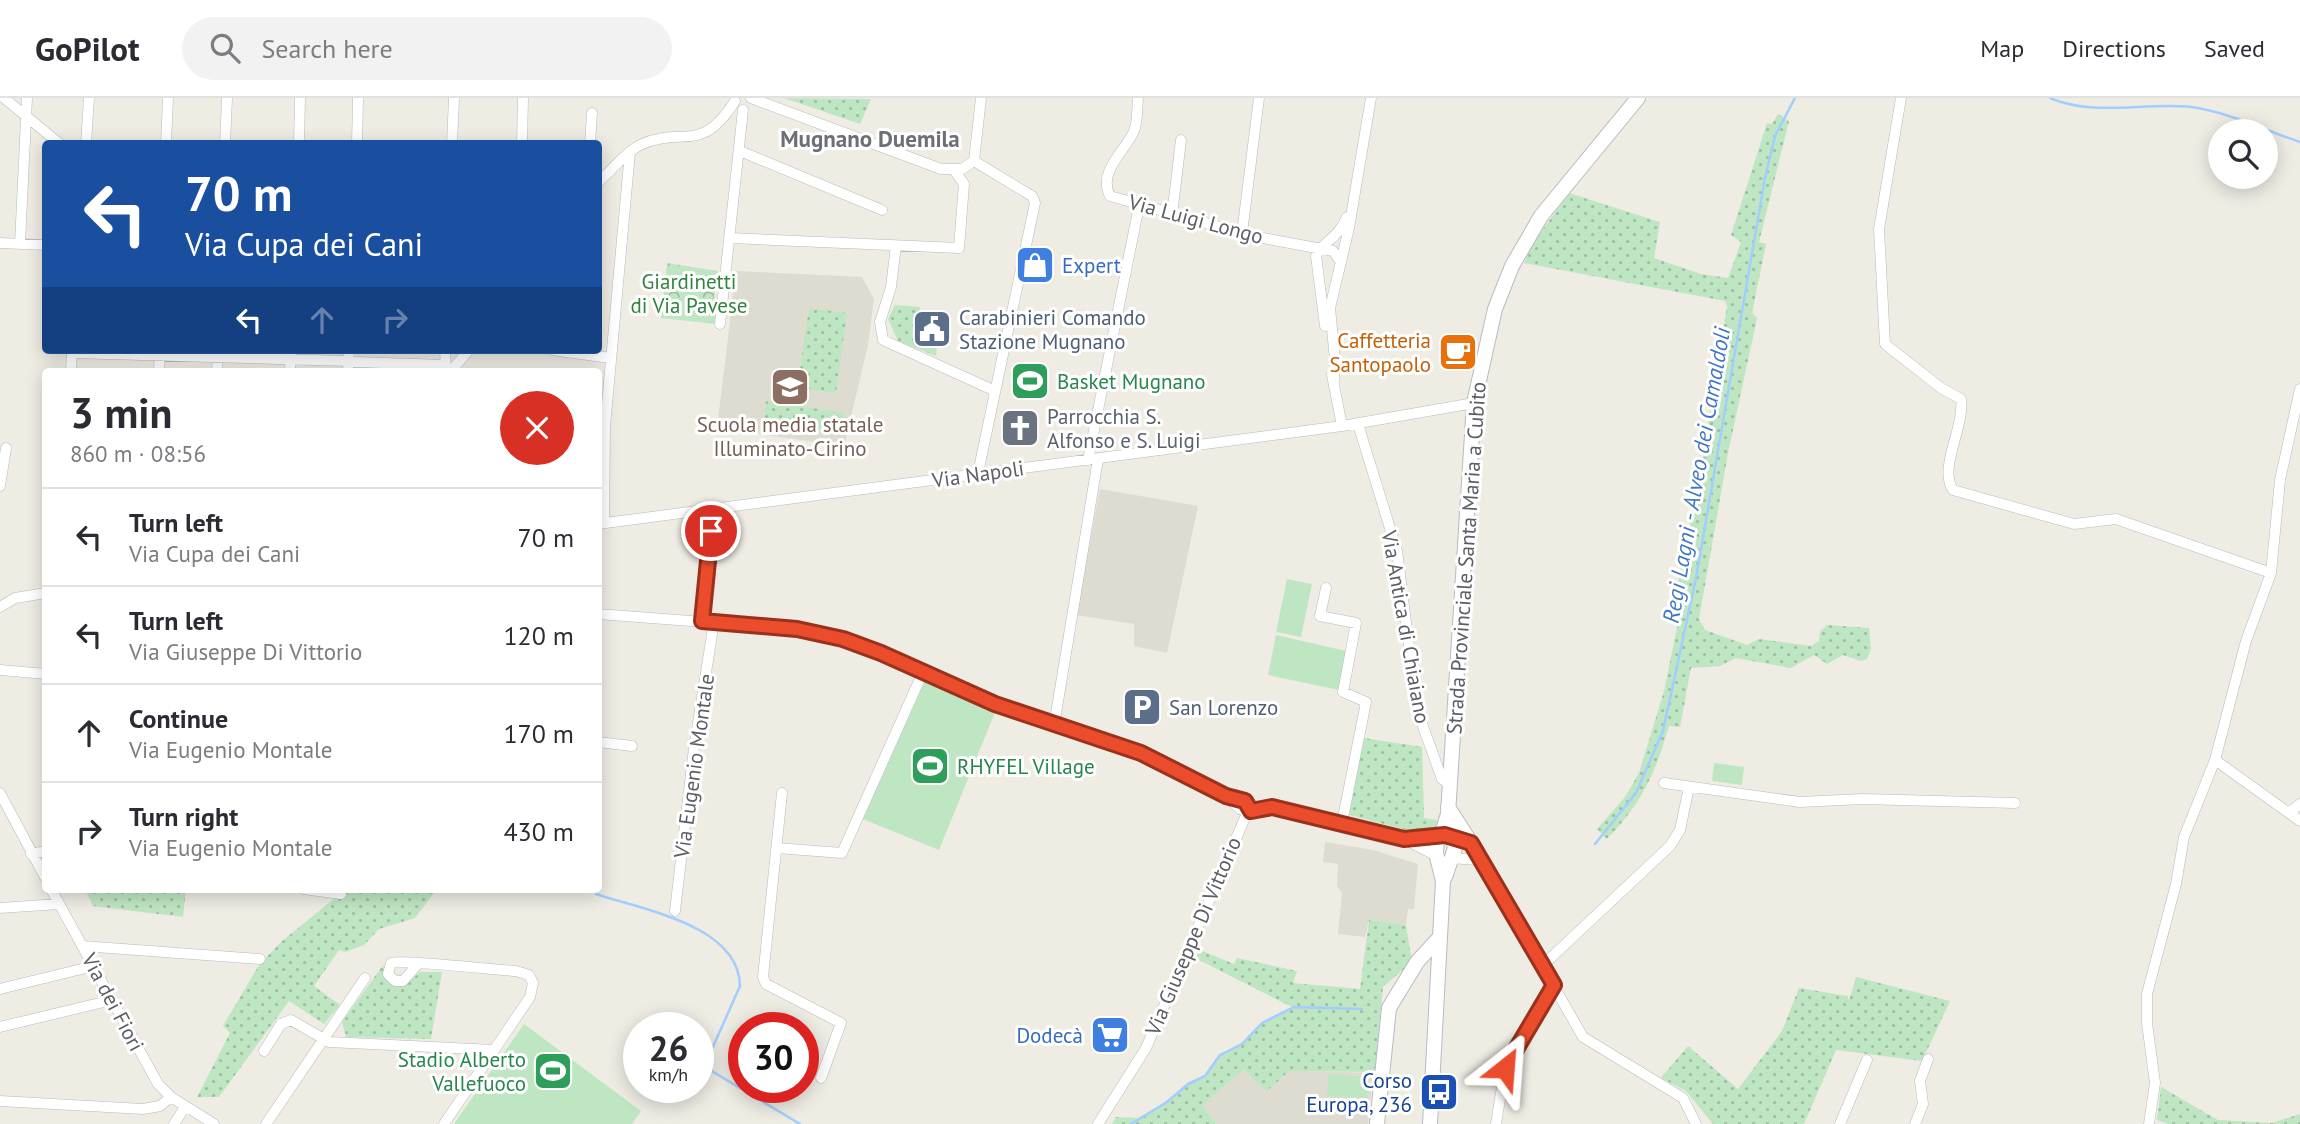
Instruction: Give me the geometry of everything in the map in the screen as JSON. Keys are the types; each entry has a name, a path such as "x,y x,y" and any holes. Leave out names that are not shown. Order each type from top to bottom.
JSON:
{"main road":[{"name":"Strada Provinciale Santa Maria a Cubito","path":"1430,1124 1442,857 1455,848 1446,837 1474,404 1495,309 1518,254 1541,216 1639,98"},
{"path":"1448,811 1471,843"},
{"path":"1377,1124 1389,1008 1424,953 1440,937"},
{"path":"1405,981 1425,972 1437,980"}],"street":[{"path":"4,98 55,140"},
{"path":"20,244 27,98"},
{"path":"86,140 89,98"},
{"path":"166,140 167,98"},
{"path":"225,140 227,98"},
{"path":"299,140 300,98"},
{"path":"357,140 358,98"},
{"path":"452,140 454,98"},
{"path":"522,140 523,98"},
{"path":"743,110 750,107 751,98 942,169 962,169 974,162 982,163 1032,196 1035,203 993,390 978,473"},
{"path":"974,162 981,98"},
{"name":"Via Luigi Longo","path":"1138,98 1135,129 1117,154 1107,185 1110,196 1242,233 1333,251 1340,261"},
{"path":"1242,233 1259,98"},
{"path":"1334,381 1335,360 1329,315 1354,199 1371,98"},
{"path":"1902,98 1879,229 1885,344 1941,388 1961,399 1961,419 1948,473 1953,490 2074,524 2116,519 2270,573"},
{"path":"602,177 630,152 650,142 703,135 713,129 735,99 743,110 720,324"},
{"path":"590,140 592,113"},
{"path":"1172,215 1181,139"},
{"path":"740,151 882,210"},
{"path":"602,506 610,358 630,152"},
{"path":"730,238 960,247 964,184 954,170"},
{"path":"1342,426 1316,256 1321,248 1339,234 1354,199"},
{"path":"1054,726 1093,459 1139,206"},
{"path":"0,243 42,246"},
{"path":"896,246 891,287 880,322 883,340 993,390"},
{"path":"1320,292 1333,295"},
{"path":"290,354 436,368"},
{"path":"449,368 465,354"},
{"path":"581,354 610,358"},
{"path":"2149,1124 2155,1083 2147,1023 2147,994 2176,884 2184,837 2215,760 2246,641 2270,573 2280,480 2300,389"},
{"name":"Via Napoli","path":"602,524 1358,424 1474,404"},
{"name":"Via Antica di Chiaiano","path":"1358,424 1397,551 1417,710 1442,779 1450,785"},
{"path":"0,486 6,448"},
{"path":"702,621 713,509"},
{"path":"1326,588 1320,616 1356,622 1343,692 1366,702 1342,823"},
{"path":"0,607 15,598 42,594"},
{"path":"602,614 797,629 843,639 969,694 1054,726 1141,753 1226,796 1245,801 1251,811"},
{"name":"Via Eugenio Montale","path":"674,911 694,748 714,622"},
{"path":"0,670 42,674"},
{"path":"777,848 842,853 923,672"},
{"path":"602,742 632,746"},
{"path":"2215,760 2300,821"},
{"path":"1664,783 1800,802 1862,799 2015,803"},
{"path":"1542,966 1670,846 1680,830 1689,787"},
{"path":"0,793 42,872"},
{"path":"782,793 763,981 841,1023 821,1078"},
{"path":"2290,813 2300,804"},
{"name":"Via Giuseppe Di Vittorio","path":"1098,1124 1146,1048 1243,818 1251,811 1272,807 1342,823 1404,839 1442,857"},
{"name":"Via Giuseppe Di Vittorio","path":"1404,839 1446,837 1471,843"},
{"path":"1471,843 1583,1037 1683,1098 1696,1124"},
{"path":"31,854 42,851"},
{"path":"1442,857 1479,860"},
{"name":"Via dei Fiori","path":"53,893 151,1074 171,1097 214,1124"},
{"path":"333,893 341,894"},
{"path":"0,908 59,904"},
{"path":"82,946 260,959"},
{"path":"418,964 516,971 529,975 533,983 530,998 444,1124"},
{"path":"0,989 94,966"},
{"path":"266,1124 365,978"},
{"path":"1496,1124 1505,1068 1554,985"},
{"path":"0,1027 112,1000"},
{"path":"264,1051 287,1020 294,1021 324,1040 494,1051"},
{"path":"1914,1124 1923,1104 1920,1081 1928,1059"},
{"path":"1840,1124 1867,1060"},
{"path":"0,1101 143,1109 160,1106 171,1097"},
{"path":"174,1124 185,1107"}],"shaded area":[{"name":"Scuola media statale Illuminato-Cirino","path":"736,271 862,277 874,299 868,345 844,446 717,428"},
{"path":"1100,489 1198,506 1167,653 1134,646 1134,624 1076,615"},
{"path":"1325,842 1373,850 1418,864 1414,909 1408,909 1406,925 1369,920 1365,937 1338,934 1342,893 1337,886 1338,864 1323,862"},
{"path":"1244,1069 1373,1073 1368,1124 1217,1124 1202,1106"}],"green space":[{"path":"784,98 871,99 860,124"},
{"path":"1778,114 1789,121 1759,242 1766,244 1752,313 1757,318 1728,453 1699,619 1705,630 1747,645 1759,639 1811,646 1819,641 1820,632 1827,625 1869,628 1871,649 1867,659 1861,661 1843,655 1827,664 1814,655 1791,668 1736,658 1720,666 1691,668 1680,727 1669,726 1646,787 1607,839 1597,829 1625,797 1639,773 1664,691 1680,612 1678,582 1698,487 1727,306 1725,301 1524,263 1533,243 1569,193 1660,222 1654,258 1701,274 1728,278 1741,242 1731,235 1767,123 1772,124"},
{"name":"Giardinetti di Via Pavese","path":"667,263 718,271 714,297 719,305 717,324 661,318"},
{"path":"895,305 920,307 917,345 937,346 936,356 898,341 888,319"},
{"path":"809,308 847,313 836,393 797,388"},
{"path":"766,401 845,413 842,429 831,431 764,420"},
{"path":"1287,579 1312,584 1301,637 1276,632"},
{"path":"1276,635 1346,651 1339,690 1268,675"},
{"name":"RHYFEL Village","path":"926,679 996,710 939,850 863,819"},
{"path":"1364,738 1422,747 1424,818 1437,820 1436,834 1418,833 1349,815"},
{"path":"1714,763 1744,767 1742,785 1712,781"},
{"path":"87,893 186,893 183,917 93,906"},
{"path":"341,893 434,893 415,918 379,929 364,945 345,952 339,950 314,986 340,1005 324,1024 289,1001 219,1097 197,1097 230,1033 223,1026 259,965 281,942"},
{"path":"1369,920 1406,925 1412,962 1383,987 1375,1072 1289,1071 1266,1092 1244,1069 1202,1106 1217,1124 1112,1124 1116,1117 1138,1118 1167,1102 1188,1084 1205,1076 1218,1056 1242,1044 1262,1023 1294,1008 1195,958 1200,950 1234,964 1237,958 1297,971 1293,983 1360,989"},
{"path":"383,965 386,980 396,984 408,982 420,972 442,972 431,1039 346,1037 342,1022"},
{"path":"1856,977 1950,1001 1922,1061 1836,1050 1804,1124 1713,1124 1686,1091 1661,1078 1688,1046 1738,1089 1782,1031 1799,988 1848,996 1849,1000"},
{"name":"Stadio Alberto Vallefuoco","path":"524,1024 623,1098 623,1103 630,1103 641,1111 632,1124 454,1124"},
{"path":"1328,1074 1369,1077 1368,1098 1327,1096"},
{"path":"2161,1087 2218,1120 2272,1123 2300,1114 2300,1124 2168,1124 2157,1120"}],"waterway":[{"name":"Regi Lagni - Alveo dei Camaldoli","path":"1595,844 1636,793 1663,731 1696,578 1765,178 1775,136 1795,98"},
{"name":"Regi Lagni - Alveo dei Camaldoli","path":"2050,98 2084,107 2173,106 2204,109 2300,142"},
{"name":"Regi Lagni - Alveo dei Camaldoli","path":"596,894 685,923 724,948 735,965 740,986 708,1058 710,1070 800,1124"},
{"name":"Regi Lagni - Alveo dei Camaldoli","path":"1131,1124 1167,1102 1188,1084 1205,1076 1220,1055 1242,1044 1262,1023 1294,1007 1362,1009"}],"place":[{"name":"Expert","path":"1035,265"},
{"name":"Carabinieri Comando Stazione Mugnano","path":"932,329"},
{"name":"Caffetteria Santopaolo","path":"1458,352"},
{"name":"Basket Mugnano","path":"1030,381"},
{"name":"Scuola media statale Illuminato-Cirino","path":"790,387"},
{"name":"Parrocchia S. Alfonso e S. Luigi","path":"1020,428"},
{"name":"San Lorenzo","path":"1142,707"},
{"name":"RHYFEL Village","path":"930,766"},
{"name":"Dodecà","path":"1110,1035"},
{"name":"Stadio Alberto Vallefuoco","path":"553,1071"},
{"name":"Corso Europa, 236","path":"1439,1092"}],"district":[{"name":"Mugnano Duemila","path":"870,138"}],"route":[{"path":"711,531 702,621 797,629 843,639 995,704 1141,753 1226,796 1240,798 1248,803 1251,811 1272,807 1404,839 1445,835 1471,843 1554,985 1505,1068"}]}
